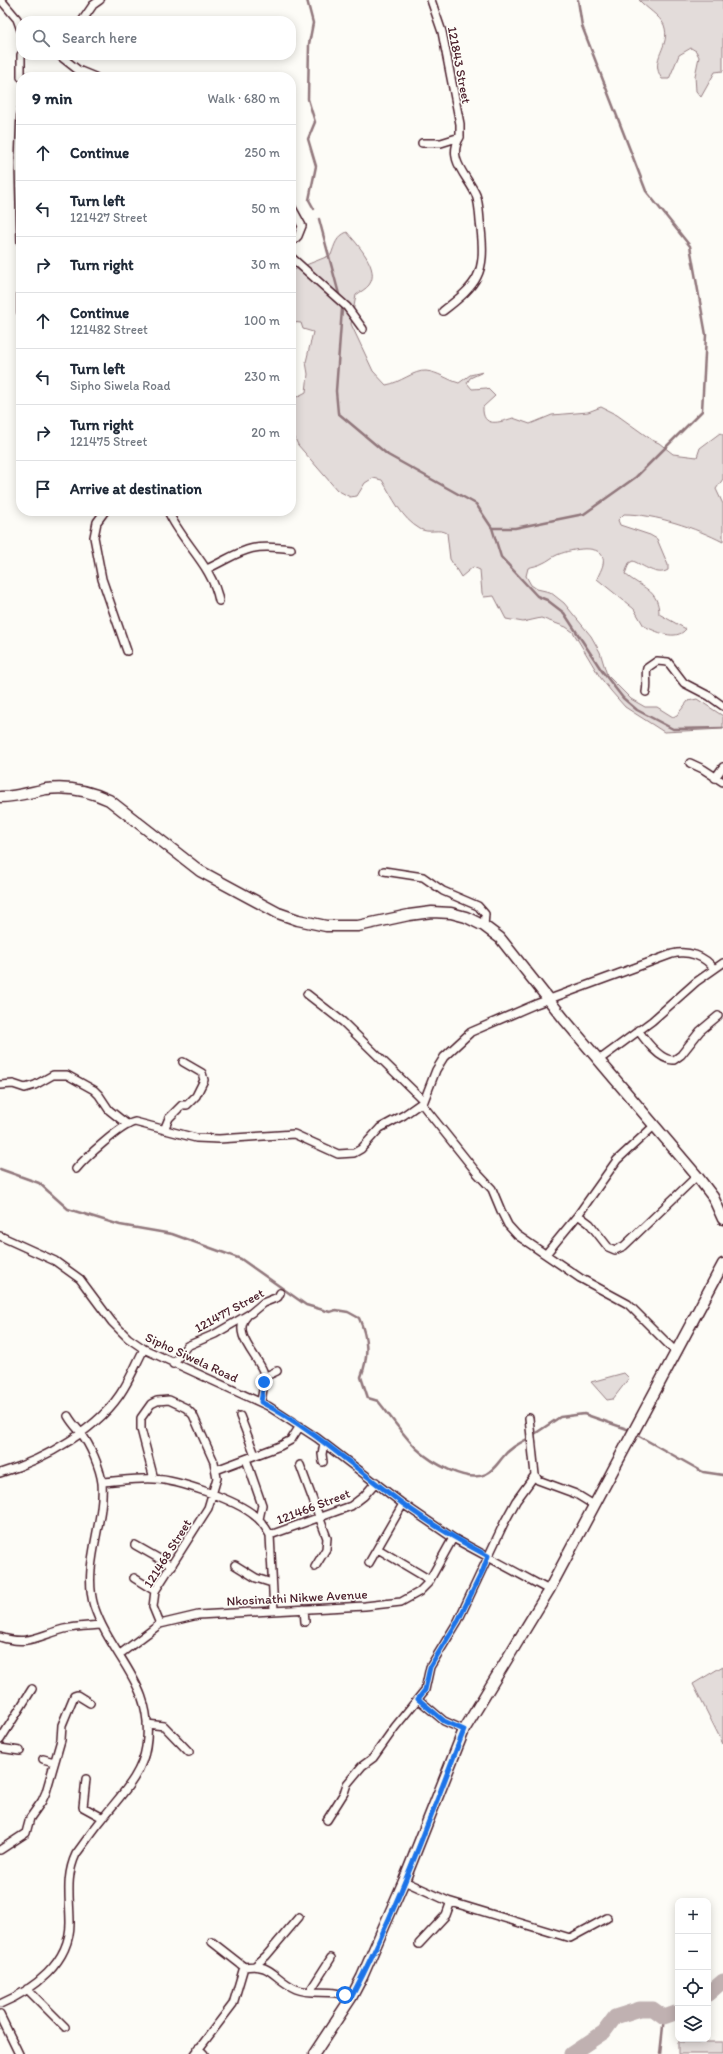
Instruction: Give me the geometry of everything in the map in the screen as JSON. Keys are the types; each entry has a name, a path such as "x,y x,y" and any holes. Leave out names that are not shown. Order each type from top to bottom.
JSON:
{"street":[{"path":"1,0 16,18"},
{"path":"85,16 93,5 100,0"},
{"name":"121843 Street","path":"431,0 442,32 460,124 460,137 456,147 456,160 476,195 482,239 481,269 478,277 466,292 442,311"},
{"path":"21,60 21,72"},
{"path":"66,60 83,72"},
{"path":"422,143 440,143 460,137"},
{"path":"296,215 302,226 296,238"},
{"path":"296,261 348,307 363,329"},
{"path":"101,516 97,522 94,537 102,579 117,618 127,651"},
{"path":"171,516 191,550 207,569 217,590 219,602"},
{"path":"207,569 242,550 271,546 291,549"},
{"path":"646,692 648,681 647,668 657,661 665,661 684,683 723,706"},
{"path":"690,763 699,766 723,782"},
{"path":"715,778 723,767"},
{"path":"0,797 58,788 84,790 96,794 109,800 200,871 278,913 298,920 326,926 358,926 409,915 445,913 466,917 484,926 500,938 549,1000 698,1176 713,1197 723,1219"},
{"path":"384,871 423,877 443,891 478,906 485,914 484,926"},
{"path":"76,1169 84,1159 128,1125 138,1122 186,1137 206,1139 294,1134 332,1152 346,1155 361,1149 380,1128 423,1102 436,1070 444,1057 459,1041 471,1032 549,1000 676,953 685,952 700,957 714,969"},
{"path":"599,1060 652,1021 696,982 723,962"},
{"path":"307,994 344,1022 423,1102 477,1173 492,1189 508,1225 517,1235 580,1278 628,1304 676,1352"},
{"path":"638,1030 647,1044 665,1059 674,1060 681,1055 700,1031 718,1016"},
{"path":"164,1130 169,1118 182,1106 187,1105 196,1096 204,1080 202,1073 183,1062"},
{"path":"0,1085 13,1084 25,1088 53,1075 67,1075 94,1090 109,1110 128,1125"},
{"path":"546,1254 578,1215 617,1160 655,1125"},
{"path":"578,1215 590,1224 608,1247 618,1249 624,1246 698,1176"},
{"name":"Sipho Siwela Road","path":"0,1236 34,1250 75,1275 89,1289 112,1322 128,1338 144,1349 174,1364 261,1402 300,1426 376,1482 403,1504 453,1538 549,1590"},
{"path":"314,2054 351,1998 362,1977 404,1881 464,1730 549,1590 723,1264"},
{"name":"121477 Street","path":"174,1364 187,1346 215,1334 250,1313 263,1303 278,1296 280,1293"},
{"path":"250,1313 242,1322 242,1332 264,1377 261,1402"},
{"path":"0,1473 14,1469 82,1434 113,1403 124,1388 144,1349"},
{"path":"264,1377 277,1371"},
{"path":"154,1479 141,1430 141,1418 145,1410 157,1401 169,1400 186,1408 193,1415 216,1470 280,1446 291,1440 300,1426"},
{"path":"0,2004 27,1989 50,1970 67,1943 70,1923 68,1900 71,1865 76,1854 125,1790 142,1764 146,1746 147,1724 144,1701 120,1654 110,1643 101,1625 94,1604 92,1565 102,1482 94,1457 82,1434 68,1416"},
{"path":"240,1416 255,1455"},
{"path":"530,1418 534,1475 538,1480 576,1494 594,1506"},
{"path":"323,1462 322,1454 324,1443"},
{"path":"246,1458 262,1505 259,1520"},
{"path":"300,1465 326,1534 327,1542 323,1554 315,1567"},
{"name":"121468 Street","path":"160,1624 154,1607 155,1591 208,1508 215,1487 216,1470"},
{"path":"327,1820 344,1793 347,1784 362,1766 373,1758 395,1726 425,1690 430,1667 458,1621 483,1570 488,1556 516,1501 534,1475"},
{"name":"121466 Street","path":"102,1482 154,1479 174,1482 212,1495 250,1512 259,1520 270,1535 274,1611"},
{"name":"121466 Street","path":"270,1535 351,1506 364,1496 376,1482"},
{"path":"369,1563 386,1536 403,1504"},
{"name":"Nkosinathi Nikwe Avenue","path":"120,1654 160,1624 198,1615 388,1605 401,1602 420,1592 430,1580 453,1538"},
{"path":"135,1545 172,1566"},
{"path":"378,1549 430,1580"},
{"path":"235,1565 256,1578 272,1583"},
{"path":"134,1578 155,1591"},
{"path":"304,1609 305,1622"},
{"path":"0,1638 20,1642 34,1640 66,1628 101,1625"},
{"path":"0,1740 32,1689"},
{"path":"0,1850 26,1833 30,1818 42,1801 46,1792 60,1740 62,1725 74,1696 77,1695 90,1703"},
{"path":"418,1699 444,1721 464,1730"},
{"path":"147,1724 164,1726 189,1752"},
{"path":"0,1748 20,1751"},
{"path":"43,1759 54,1762"},
{"path":"86,1779 83,1807 103,1818"},
{"path":"404,1881 448,1901 570,1938 607,1918"},
{"path":"420,1944 446,1914 450,1907 448,1901"},
{"path":"256,1965 266,1956 299,1917"},
{"path":"212,1942 244,1967 256,1965 266,1968 283,1982 297,1989 336,1993 351,1998"},
{"path":"310,1990 331,1958"},
{"path":"204,2054 196,2051 233,2004 244,1967"},
{"path":"27,1989 65,2027"},
{"path":"0,2015 19,2054"}],"shaded area":[{"path":"639,0 723,0 723,71 715,72 701,97 696,91 695,76 699,57 696,51 691,48 679,55 669,79 662,79 658,72 658,65 665,40 666,33 664,25 659,18"},
{"path":"347,232 362,250 370,264 372,279 365,289 356,295 351,324 373,371 386,385 421,371 435,373 459,383 470,375 483,372 470,378 467,383 472,389 487,388 495,396 483,407 485,419 489,421 498,422 513,418 530,424 552,415 588,412 601,407 617,415 673,454 697,457 700,448 720,433 723,435 723,479 716,489 723,504 723,542 688,527 649,516 624,514 618,520 620,525 650,535 657,539 668,565 668,570 659,572 650,570 633,561 629,563 625,574 652,594 656,599 659,614 686,629 682,633 677,635 665,634 644,626 634,609 597,579 603,566 603,558 600,553 595,550 582,549 561,553 541,564 528,568 526,576 531,585 537,589 550,592 564,603 591,636 600,652 607,675 631,699 645,707 657,707 673,717 677,715 688,701 697,699 723,716 723,729 664,732 625,707 600,677 573,632 566,627 541,618 523,622 506,619 494,596 484,597 482,593 480,570 473,567 461,577 450,559 447,533 441,531 423,530 413,524 398,507 382,480 373,478 365,483 357,496 350,497 337,490 298,445 296,441 296,397 306,392 308,374 306,362 313,332 303,329 301,323 296,322 296,269 331,255 335,244 343,234"},
{"path":"624,1373 629,1378 613,1399 607,1400 591,1382"},
{"path":"723,1666 723,1744 693,1684"},
{"path":"678,2042 723,2042 723,2054 678,2054"}],"waterway":[{"path":"307,0 313,23 309,44 308,99 315,122 308,139 316,166 309,200 314,209"},
{"path":"492,528 515,528 584,514 636,477 702,411 706,335 690,246 646,191 582,26 578,0"},
{"path":"319,219 340,298"},
{"path":"342,309 336,391 338,413 388,455 476,504 492,528 501,557 537,596 547,600 564,613 602,671 623,698 637,710 673,729 723,728"},
{"path":"0,1169 39,1183 68,1209 120,1225 172,1234 241,1259 306,1305 330,1312 336,1310 348,1312 359,1318 366,1340 365,1362 361,1377 368,1398 378,1401 417,1449 440,1465 460,1474 469,1476 486,1474 493,1469 508,1452 527,1439"},
{"path":"533,1435 560,1417 584,1414 627,1429"},
{"path":"639,1436 703,1472 723,1475"},
{"path":"711,1991 723,1981"},
{"path":"571,2054 604,2032 615,2017 640,2009 653,2009 664,2017 675,2013"},
{"path":"660,2054 664,2017"}],"route":[{"path":"264,1382 261,1402 317,1438 403,1504 453,1538 488,1556 477,1583 465,1604 458,1621 430,1667 425,1690 418,1699 444,1721 464,1730 404,1881 362,1977 351,1998 345,1995"}]}
